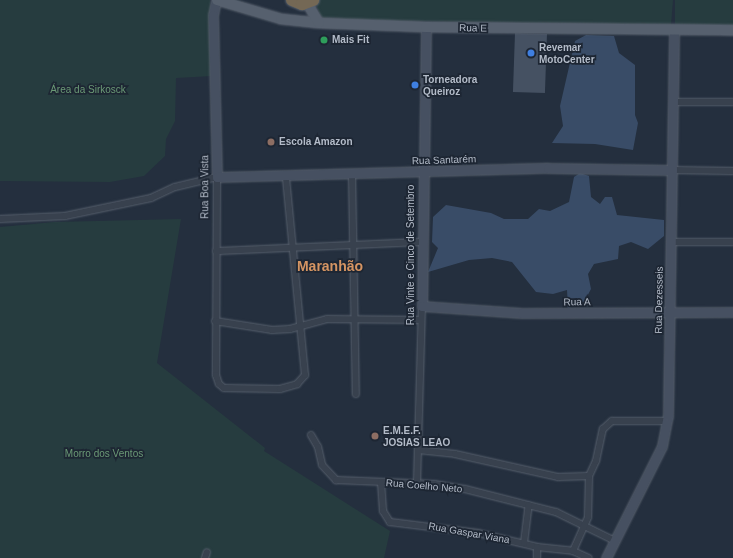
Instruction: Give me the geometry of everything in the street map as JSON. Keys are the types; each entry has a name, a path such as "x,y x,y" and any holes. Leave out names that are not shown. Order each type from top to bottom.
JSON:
{"highway":[{"path":"292,0 310,2"}],"main road":[{"name":"Rua E","path":"216,0 281,19 319,23 426,27 733,30"},
{"path":"310,2 319,23"}],"street":[{"name":"Rua Boa Vista","path":"216,0 213,15 217,177 215,321 216,375 219,384 224,388 280,388 301,381 304,372 300,325"},
{"name":"Rua Vinte e Cinco de Setembro","path":"417,483 422,306 422,171 426,27"},
{"name":"Rua Dezesseis","path":"606,558 659,452 667,421 674,102 674,30"},
{"path":"674,102 733,102"},
{"name":"Rua Santarém","path":"217,177 548,168 672,170"},
{"path":"672,170 733,171"},
{"path":"352,174 356,394"},
{"path":"286,176 300,325"},
{"path":"0,219 64,216 151,198 175,187 217,177"},
{"path":"216,251 423,242"},
{"path":"671,242 733,242"},
{"name":"Rua A","path":"422,306 522,313 670,311 733,312"},
{"path":"215,321 272,330 326,318 421,320"},
{"path":"573,551 589,510 589,476 596,461 600,437 607,424 619,420 667,421"},
{"name":"Rua Coelho Neto","path":"311,435 318,447 319,459 332,478 417,483 465,489 556,512 615,541"},
{"path":"418,450 455,454 558,477 589,476"},
{"name":"Rua Gaspar Viana","path":"381,482 383,511 390,522 478,533 537,547 573,551 589,558"},
{"path":"524,543 529,505"},
{"path":"537,547 537,558"}],"green space":[{"name":"Área da Sirkosck","path":"0,0 210,0 212,76 176,78 175,121 166,139 165,156 144,176 110,182 0,181"},
{"path":"314,0 673,0 671,25 322,20"},
{"path":"675,0 733,0 733,30 675,30"},
{"name":"Morro dos Ventos","path":"181,219 157,363 265,448 264,451 390,531 384,558 0,558 0,227 55,222"}],"water":[{"path":"586,35 614,36 619,53 635,65 635,115 638,123 633,150 595,144 552,143 563,126 560,106 575,41"},
{"path":"580,173 589,176 591,197 600,204 605,197 612,197 617,215 664,220 664,236 648,249 631,242 619,246 618,259 594,264 588,274 591,289 583,304 568,308 567,290 553,294 536,292 512,262 492,258 469,260 428,272 438,248 432,242 433,217 446,205 491,213 504,219 528,219 539,209 550,211 569,202 574,177"}],"building":[{"name":"Revemar MotoCenter","path":"515,33 547,34 545,93 513,92"}],"place":[{"name":"Mais Fit","path":"324,40"},
{"name":"Revemar MotoCenter","path":"531,53"},
{"name":"Torneadora Queiroz","path":"415,85"},
{"name":"Escola Amazon","path":"271,142"},
{"name":"E.M.E.F. JOSIAS LEAO","path":"375,436"}],"district":[{"name":"Maranhão","path":"330,266"}]}
